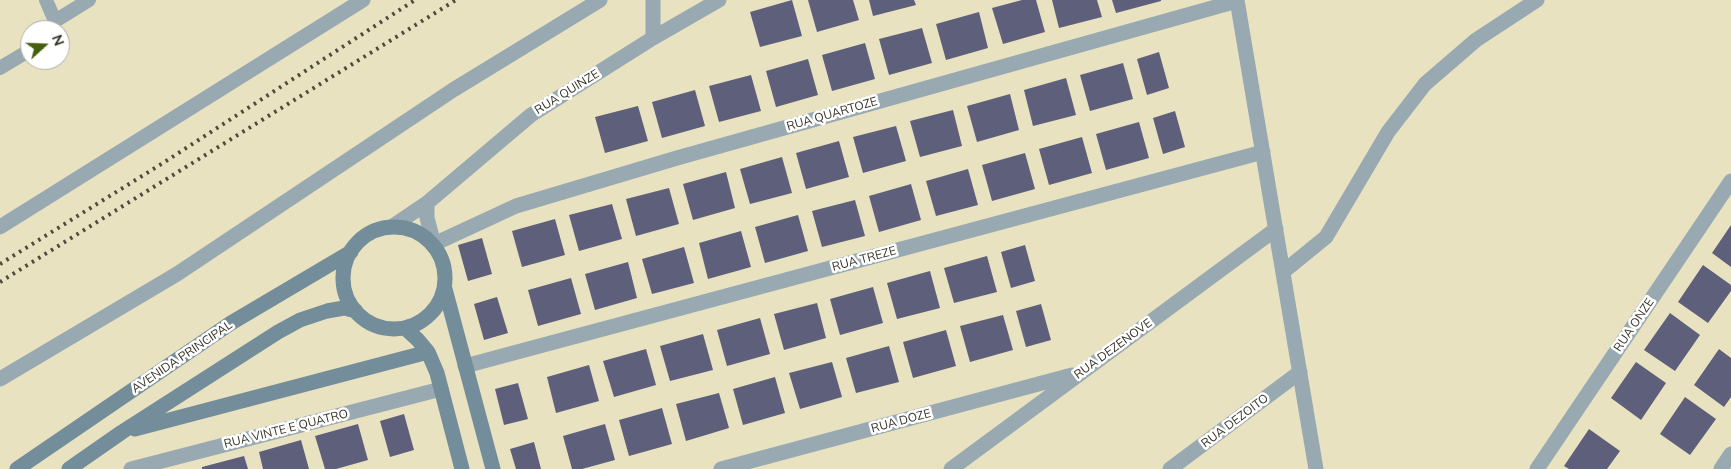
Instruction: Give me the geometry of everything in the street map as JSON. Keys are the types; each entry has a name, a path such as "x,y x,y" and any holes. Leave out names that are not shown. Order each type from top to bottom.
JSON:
{"street":[{"path":"0,227 364,0"},
{"path":"0,379 176,274 453,90 600,0"},
{"path":"653,0 653,38"},
{"name":"RUA QUINZE","path":"393,226 427,203 531,115 653,38 719,0"},
{"path":"1237,0 1316,469"},
{"name":"RUA QUARTOZE","path":"434,244 516,206 535,200 1237,0"},
{"path":"1283,272 1326,237 1388,132 1424,84 1476,40 1537,0"},
{"name":"RUA TREZE","path":"465,366 1263,152"},
{"name":"RUA ONZE","path":"1537,469 1731,182"},
{"path":"427,203 427,218 493,469"},
{"path":"393,226 407,228 420,233 434,244"},
{"name":"AVENIDA PRINCIPAL","path":"18,469 231,323 350,252 364,236 373,231 393,226"},
{"name":"RUA DEZENOVE","path":"951,469 1276,229"},
{"path":"350,252 344,275 348,299 356,311 366,320 378,326 392,329 405,328 419,323 431,315 440,303 445,289"},
{"path":"69,469 122,432 252,348 300,320 344,308 356,311"},
{"path":"405,328 428,352 441,389 462,469"},
{"path":"122,432 428,352"},
{"name":"RUA DEZOITO","path":"1170,469 1300,372"},
{"name":"RUA DOZE","path":"721,469 1081,373"},
{"name":"RUA VINTE E QUATRO","path":"131,469 441,389"},
{"path":"1721,469 1731,454"}],"lane":[{"path":"46,0 51,20"},
{"path":"61,20 89,0"},
{"path":"0,68 20,56"}],"building":[{"path":"792,0 802,36 760,47 750,12"},
{"path":"808,0 853,0 859,20 817,32"},
{"path":"869,0 914,0 916,5 873,16"},
{"path":"1022,0 1036,0 1045,32 1003,44 992,8"},
{"path":"1052,0 1097,0 1102,17 1059,28"},
{"path":"1112,0 1161,0 1161,1 1116,13"},
{"path":"979,12 988,48 946,60 936,24"},
{"path":"922,28 932,63 889,75 879,39"},
{"path":"865,43 875,79 832,91 822,55"},
{"path":"1159,52 1169,88 1147,95 1137,59"},
{"path":"808,59 818,95 776,107 766,71"},
{"path":"1123,63 1133,99 1090,111 1080,75"},
{"path":"751,75 761,111 719,122 709,86"},
{"path":"1066,78 1076,115 1033,126 1024,90"},
{"path":"695,90 705,126 662,138 652,102"},
{"path":"1010,94 1019,130 977,142 967,106"},
{"path":"638,106 648,141 605,153 595,117"},
{"path":"953,110 962,146 920,157 910,121"},
{"path":"1175,111 1185,147 1163,154 1153,118"},
{"path":"1139,122 1149,158 1106,170 1096,134"},
{"path":"896,126 906,161 863,173 853,137"},
{"path":"1082,137 1092,173 1049,185 1039,149"},
{"path":"839,141 849,177 806,189 796,153"},
{"path":"1025,153 1035,189 992,201 982,165"},
{"path":"782,157 792,193 750,204 740,169"},
{"path":"968,169 978,205 936,216 926,181"},
{"path":"726,172 735,208 693,220 683,184"},
{"path":"911,184 921,220 879,232 869,196"},
{"path":"669,188 679,224 636,236 626,199"},
{"path":"855,200 865,236 822,247 812,211"},
{"path":"612,204 622,239 579,251 569,215"},
{"path":"798,215 808,251 765,263 755,227"},
{"path":"555,219 565,255 522,267 512,231"},
{"path":"1731,225 1731,267 1712,253"},
{"path":"741,231 751,267 708,279 699,243"},
{"path":"482,238 492,274 468,281 458,245"},
{"path":"1025,245 1035,281 1011,288 1001,252"},
{"path":"684,247 694,283 652,294 642,259"},
{"path":"987,256 997,292 954,303 944,268"},
{"path":"628,262 637,298 595,310 585,274"},
{"path":"1703,265 1731,285 1731,291 1708,323 1678,302"},
{"path":"930,271 940,308 897,319 887,283"},
{"path":"571,278 581,314 538,326 528,290"},
{"path":"873,287 883,323 840,335 830,299"},
{"path":"497,297 508,333 484,340 474,304"},
{"path":"817,303 826,338 784,350 774,314"},
{"path":"1041,304 1051,340 1026,347 1016,311"},
{"path":"1670,313 1700,335 1675,371 1644,350"},
{"path":"1003,315 1013,350 970,362 960,326"},
{"path":"760,318 770,354 727,366 717,330"},
{"path":"946,330 956,366 913,378 903,342"},
{"path":"703,334 713,370 670,381 660,346"},
{"path":"889,346 899,382 856,393 846,358"},
{"path":"646,349 656,385 614,397 603,361"},
{"path":"1719,349 1731,358 1731,397 1724,407 1694,385"},
{"path":"832,362 842,397 800,409 789,373"},
{"path":"1636,362 1666,383 1641,420 1611,398"},
{"path":"589,365 599,401 556,413 547,377"},
{"path":"775,377 785,413 743,425 733,389"},
{"path":"518,383 528,419 504,425 495,389"},
{"path":"719,393 729,428 686,441 676,404"},
{"path":"1685,397 1716,419 1690,455 1660,434"},
{"path":"662,408 672,444 629,456 619,420"},
{"path":"404,414 414,450 390,457 380,421"},
{"path":"358,424 368,460 336,469 325,469 315,436"},
{"path":"605,424 615,460 582,469 572,469 563,436"},
{"path":"1589,429 1620,451 1607,469 1569,469 1564,466"},
{"path":"301,440 309,469 263,469 259,452"},
{"path":"534,442 541,469 516,469 510,449"},
{"path":"244,456 248,469 202,469 202,467"}],"railway":[{"path":"0,264 163,163 415,0"},
{"path":"0,282 456,0"}]}
